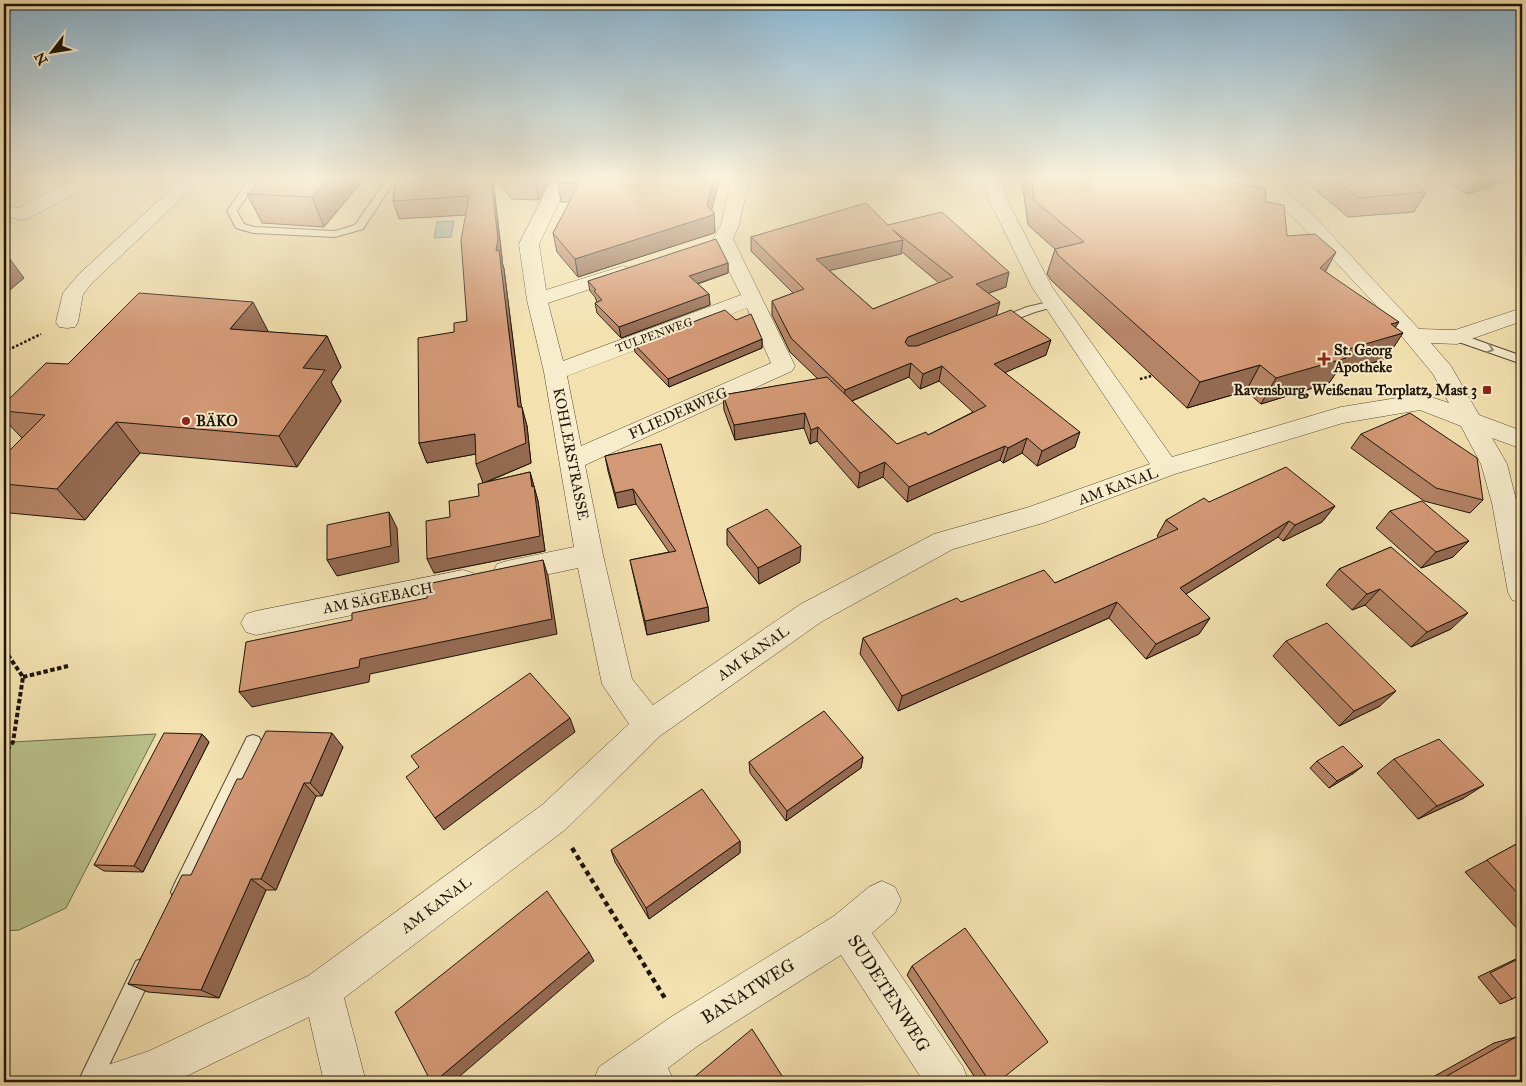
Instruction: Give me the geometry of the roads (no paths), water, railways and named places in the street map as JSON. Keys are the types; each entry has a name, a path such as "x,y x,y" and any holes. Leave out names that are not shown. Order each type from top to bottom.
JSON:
{"street":[{"path":"67,322 73,293 86,278 138,230"},
{"name":"KOHLERSTRASSE","path":"536,230 529,244 536,300 555,372 573,460 589,555 618,684 649,726"},
{"path":"725,230 713,242 753,298"},
{"path":"1013,230 1042,287 1166,468"},
{"path":"1316,230 1415,336 1443,371 1494,464 1505,503 1522,592"},
{"path":"536,300 639,266"},
{"name":"FLIEDERWEG","path":"573,460 784,366 753,298"},
{"name":"TULPENWEG","path":"555,372 753,298"},
{"path":"1415,336 1457,337 1522,314"},
{"name":"AM KANAL","path":"117,1082 154,1070 322,990 554,818 649,726 811,612 944,541 1034,516 1166,468 1341,415 1422,402 1522,440"},
{"name":"AM SÄGEBACH","path":"256,623 589,555"},
{"name":"BANATWEG","path":"637,1076 685,1031 847,928 882,900"},
{"name":"SUDETENWEG","path":"847,928 948,1082"},
{"path":"322,990 345,1082"}],"lane":[{"path":"252,230 335,234 350,230"},
{"path":"984,327 1031,309 1053,304"},
{"path":"1457,337 1522,360"},
{"path":"171,913 254,743"},
{"path":"89,1082 154,948"}],"water":[{"path":"436,230 452,230 451,237 434,238"}],"place":[{"name":"St. Georg Apotheke","path":"1324,359"},
{"name":"Ravensburg, Weißenau Torplatz, Mast 3","path":"1487,390"},
{"name":"BÄKO","path":"186,421"}]}
